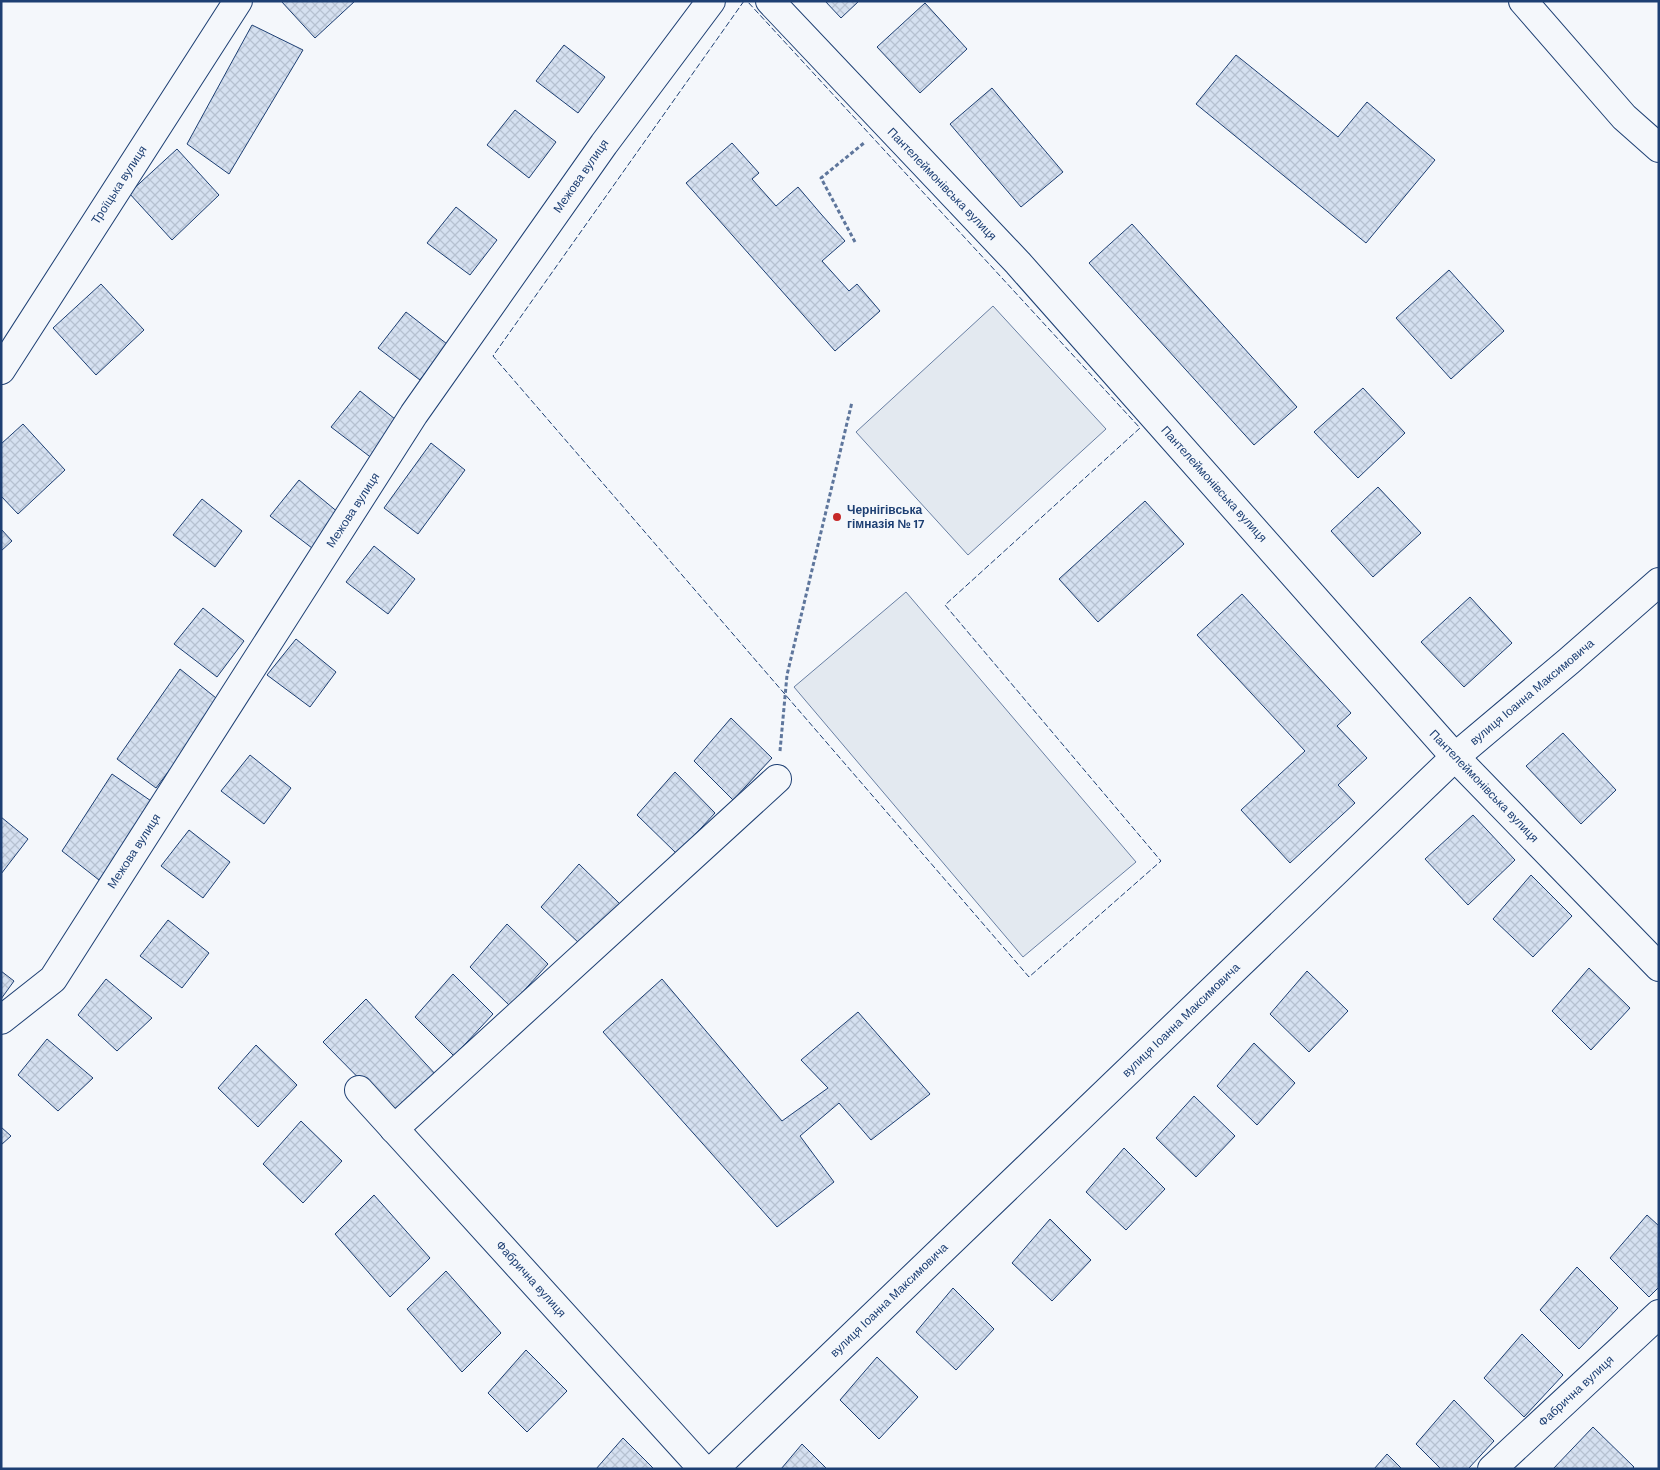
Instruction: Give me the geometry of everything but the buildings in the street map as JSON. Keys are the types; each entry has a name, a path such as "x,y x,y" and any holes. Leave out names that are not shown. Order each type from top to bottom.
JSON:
{"street":[{"name":"Троїцька вулиця","path":"1,370 238,1"},
{"name":"Межова вулиця","path":"1,1020 53,978 414,414 604,144 711,1"},
{"name":"Пантелеймонівська вулиця","path":"770,1 1018,263 1455,757 1659,967"},
{"path":"1523,1 1624,116 1659,148"},
{"name":"вулиця Іоанна Максимовича","path":"714,1469 1455,757 1659,582"},
{"path":"394,1129 777,780"},
{"name":"Фабрична вулиця","path":"358,1090 704,1469"},
{"name":"Фабрична вулиця","path":"1492,1469 1659,1314"}],"path":[{"path":"855,242 821,178 886,125"},
{"path":"777,780 786,675 852,402"}],"shaded area":[{"path":"993,306 1106,429 968,555 856,432"},
{"path":"906,592 1136,862 1023,957 794,687"}],"fence":[{"path":"744,1 493,356 1029,977 1161,861 945,605 1140,428 747,1"}],"place":[{"name":"Чернігівська гімназія № 17","path":"837,517"}]}
